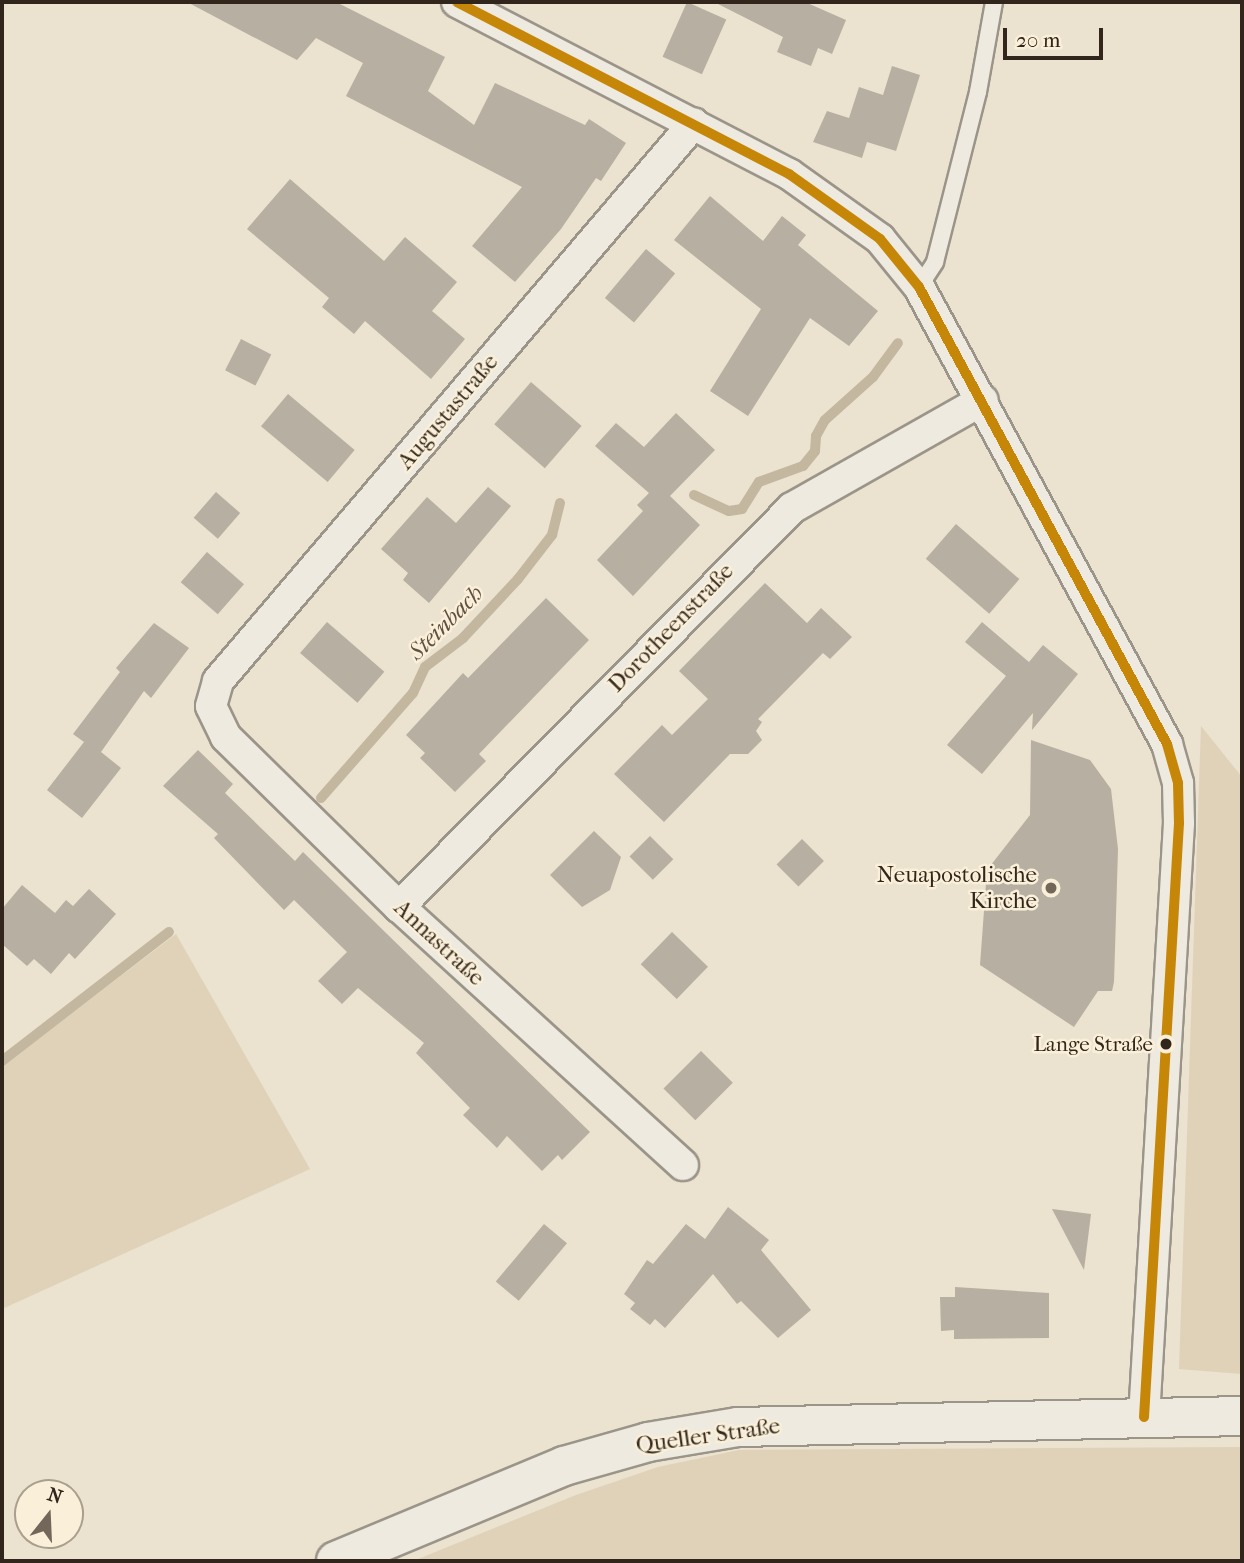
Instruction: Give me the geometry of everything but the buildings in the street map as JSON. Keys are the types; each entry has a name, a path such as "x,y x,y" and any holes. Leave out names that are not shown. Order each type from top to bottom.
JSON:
{"street":[{"path":"457,2 789,174 846,212 880,239 919,287 983,400 1167,744 1178,783 1144,1417"},
{"name":"Augustastraße","path":"211,706 218,681 694,123"},
{"name":"Dorotheenstraße","path":"399,907 792,508 983,400"},
{"name":"Annastraße","path":"211,706 226,737 399,907 683,1165"},
{"name":"Queller Straße","path":"337,1561 518,1483 648,1442 738,1427 800,1423 1242,1416"}],"lane":[{"path":"919,287 935,262 978,92 994,2"}],"shaded area":[{"path":"1201,726 1242,777 1242,1374 1179,1369"},
{"path":"176,934 310,1169 2,1309 2,1066"},
{"path":"1242,1447 1242,1561 413,1561 576,1495 658,1467 739,1450"}],"waterway":[{"name":"Steinbach","path":"694,495 729,511 742,509 759,482 803,466 815,451 816,436 825,420 873,377 898,343"},
{"name":"Steinbach","path":"321,798 413,693 425,667 463,638 518,579 552,535 560,503"},
{"name":"Steinbach","path":"2,1061 169,932"}],"transit line":[{"path":"457,2 789,174 880,239 919,287 1167,744 1178,783 1179,823 1144,1417"}],"place":[{"name":"Neuapostolische Kirche","path":"1051,888"},
{"name":"Lange Straße","path":"1166,1044"}]}
